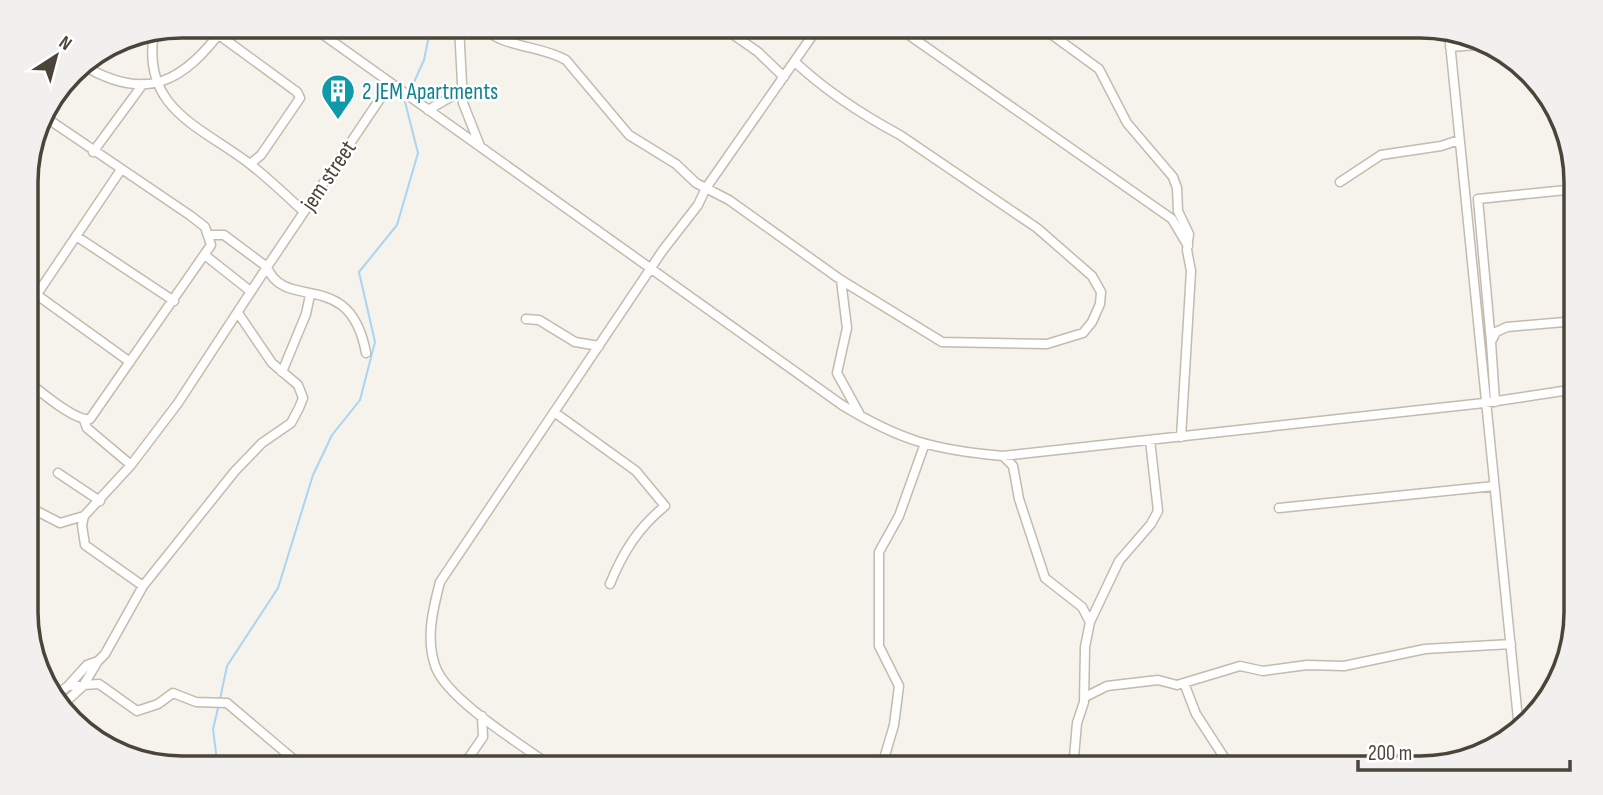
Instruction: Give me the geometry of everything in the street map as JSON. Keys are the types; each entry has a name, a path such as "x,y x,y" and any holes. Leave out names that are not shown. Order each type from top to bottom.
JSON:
{"street":[{"path":"537,756 482,716 445,683 436,667 431,617 440,582 651,269 698,205 706,188 811,38"},
{"path":"913,38 1172,219 1188,246"},
{"path":"1057,38 1099,69 1127,124 1170,173 1177,188 1178,211 1189,234 1191,277 1181,437"},
{"path":"93,70 113,80 143,85 157,83 188,70 215,39"},
{"path":"224,39 297,92 300,98 261,155 250,164"},
{"path":"329,39 861,417 903,439 924,446 1003,456 1484,403 1564,391"},
{"path":"459,39 461,91 482,149"},
{"path":"506,39 566,60 622,129 706,188 729,200 841,280 942,342 1061,342 1083,333 1092,322 1101,292 1092,276 1037,228 900,135 875,124 851,105 835,98 795,62"},
{"path":"739,39 758,52 784,77"},
{"path":"153,41 157,83 176,114 250,164 303,211"},
{"path":"1450,42 1479,320 1484,403 1518,719"},
{"path":"1450,47 1466,46"},
{"name":"jem street","path":"84,516 131,465 178,402 237,313 248,290 267,267 390,84"},
{"path":"93,152 143,85"},
{"path":"428,110 461,91"},
{"path":"52,122 120,171 191,216 210,235 211,245 206,256 90,419 84,420"},
{"path":"1340,182 1381,155 1441,146 1459,140"},
{"path":"39,292 120,171"},
{"path":"1495,401 1478,199 1564,190"},
{"path":"210,235 224,235 267,267 275,279 310,295 334,298 357,320 366,353"},
{"path":"76,236 174,301"},
{"path":"206,256 248,290"},
{"path":"841,280 847,328 837,373 861,417"},
{"path":"282,372 302,324 310,295"},
{"path":"39,296 130,362"},
{"path":"68,700 83,686 143,586 235,471 262,443 295,418 303,398 302,392 272,363 237,313"},
{"path":"526,319 539,320 575,342 599,346"},
{"path":"1491,342 1496,332 1507,327 1564,322"},
{"path":"39,390 84,420 87,428 131,465"},
{"path":"554,412 636,471 665,506 643,525 622,555 610,584"},
{"path":"1074,756 1077,723 1084,696 1085,646 1090,622 1119,561 1151,524 1158,511 1157,483 1150,440"},
{"path":"885,756 894,725 899,686 879,646 879,552 897,521 924,446"},
{"path":"1003,456 1013,466 1019,499 1045,578 1085,609 1090,622"},
{"path":"58,473 100,501"},
{"path":"1279,508 1494,486"},
{"path":"38,512 60,523 84,516 82,525 85,545 143,586"},
{"path":"1084,696 1107,686 1155,680 1174,685 1240,666 1263,671 1307,666 1344,666 1425,649 1511,644"},
{"path":"62,691 87,665 98,662"},
{"path":"1184,683 1196,714 1223,756"},
{"path":"68,685 99,684 136,711 145,710 173,694 196,702 227,703 290,756"},
{"path":"470,756 483,737 482,716"}],"waterway":[{"path":"410,91 424,60 428,39"},
{"path":"220,699 227,666 278,588 313,475 332,435 360,400 375,342 359,272 397,225 418,153 405,102"},
{"path":"216,756 213,729 218,708"}],"place":[{"name":"2 JEM Apartments","path":"338,121"}]}
